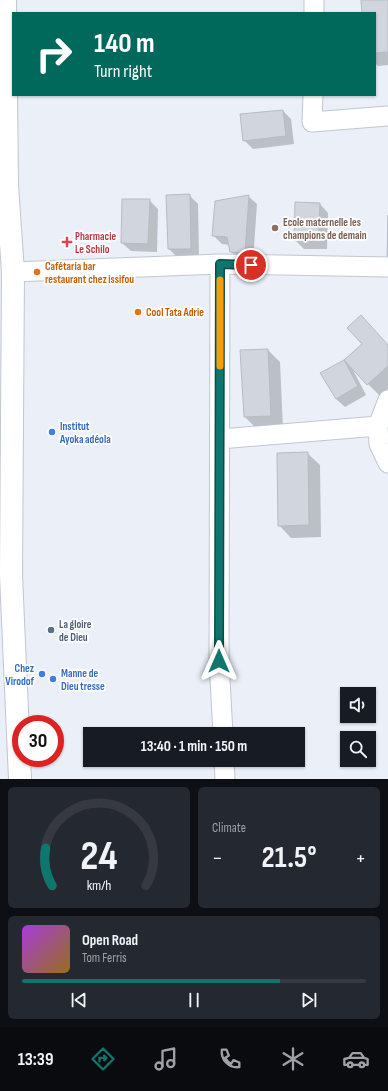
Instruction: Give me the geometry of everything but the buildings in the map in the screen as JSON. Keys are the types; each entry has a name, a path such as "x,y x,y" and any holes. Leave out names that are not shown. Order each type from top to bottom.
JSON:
{"main road":[{"path":"4,0 2,75 5,223 13,272 6,578 18,702 20,779"}],"street":[{"path":"314,0 314,12"},
{"path":"313,96 312,122 388,116"},
{"path":"220,264 219,661 223,727"},
{"path":"13,272 220,264 388,267"},
{"path":"388,400 378,426 378,444 388,462"},
{"path":"220,439 378,426"},
{"path":"224,767 225,779"}],"slow traffic":[{"path":"220,280 220,366"}],"place":[{"name":"Ecole maternelle les champions de demain","path":"275,228"},
{"name":"Pharmacie Le Schilo","path":"67,242"},
{"name":"Cafétaria bar restaurant chez issifou","path":"37,272"},
{"name":"Cool Tata Adrie","path":"138,312"},
{"name":"Institut Ayoka adéola","path":"52,432"},
{"name":"La gloire de Dieu","path":"51,630"},
{"name":"Chez Virodof","path":"42,674"},
{"name":"Manne de Dieu tresse","path":"53,679"}],"route":[{"path":"219,661 220,264 251,265"}]}
